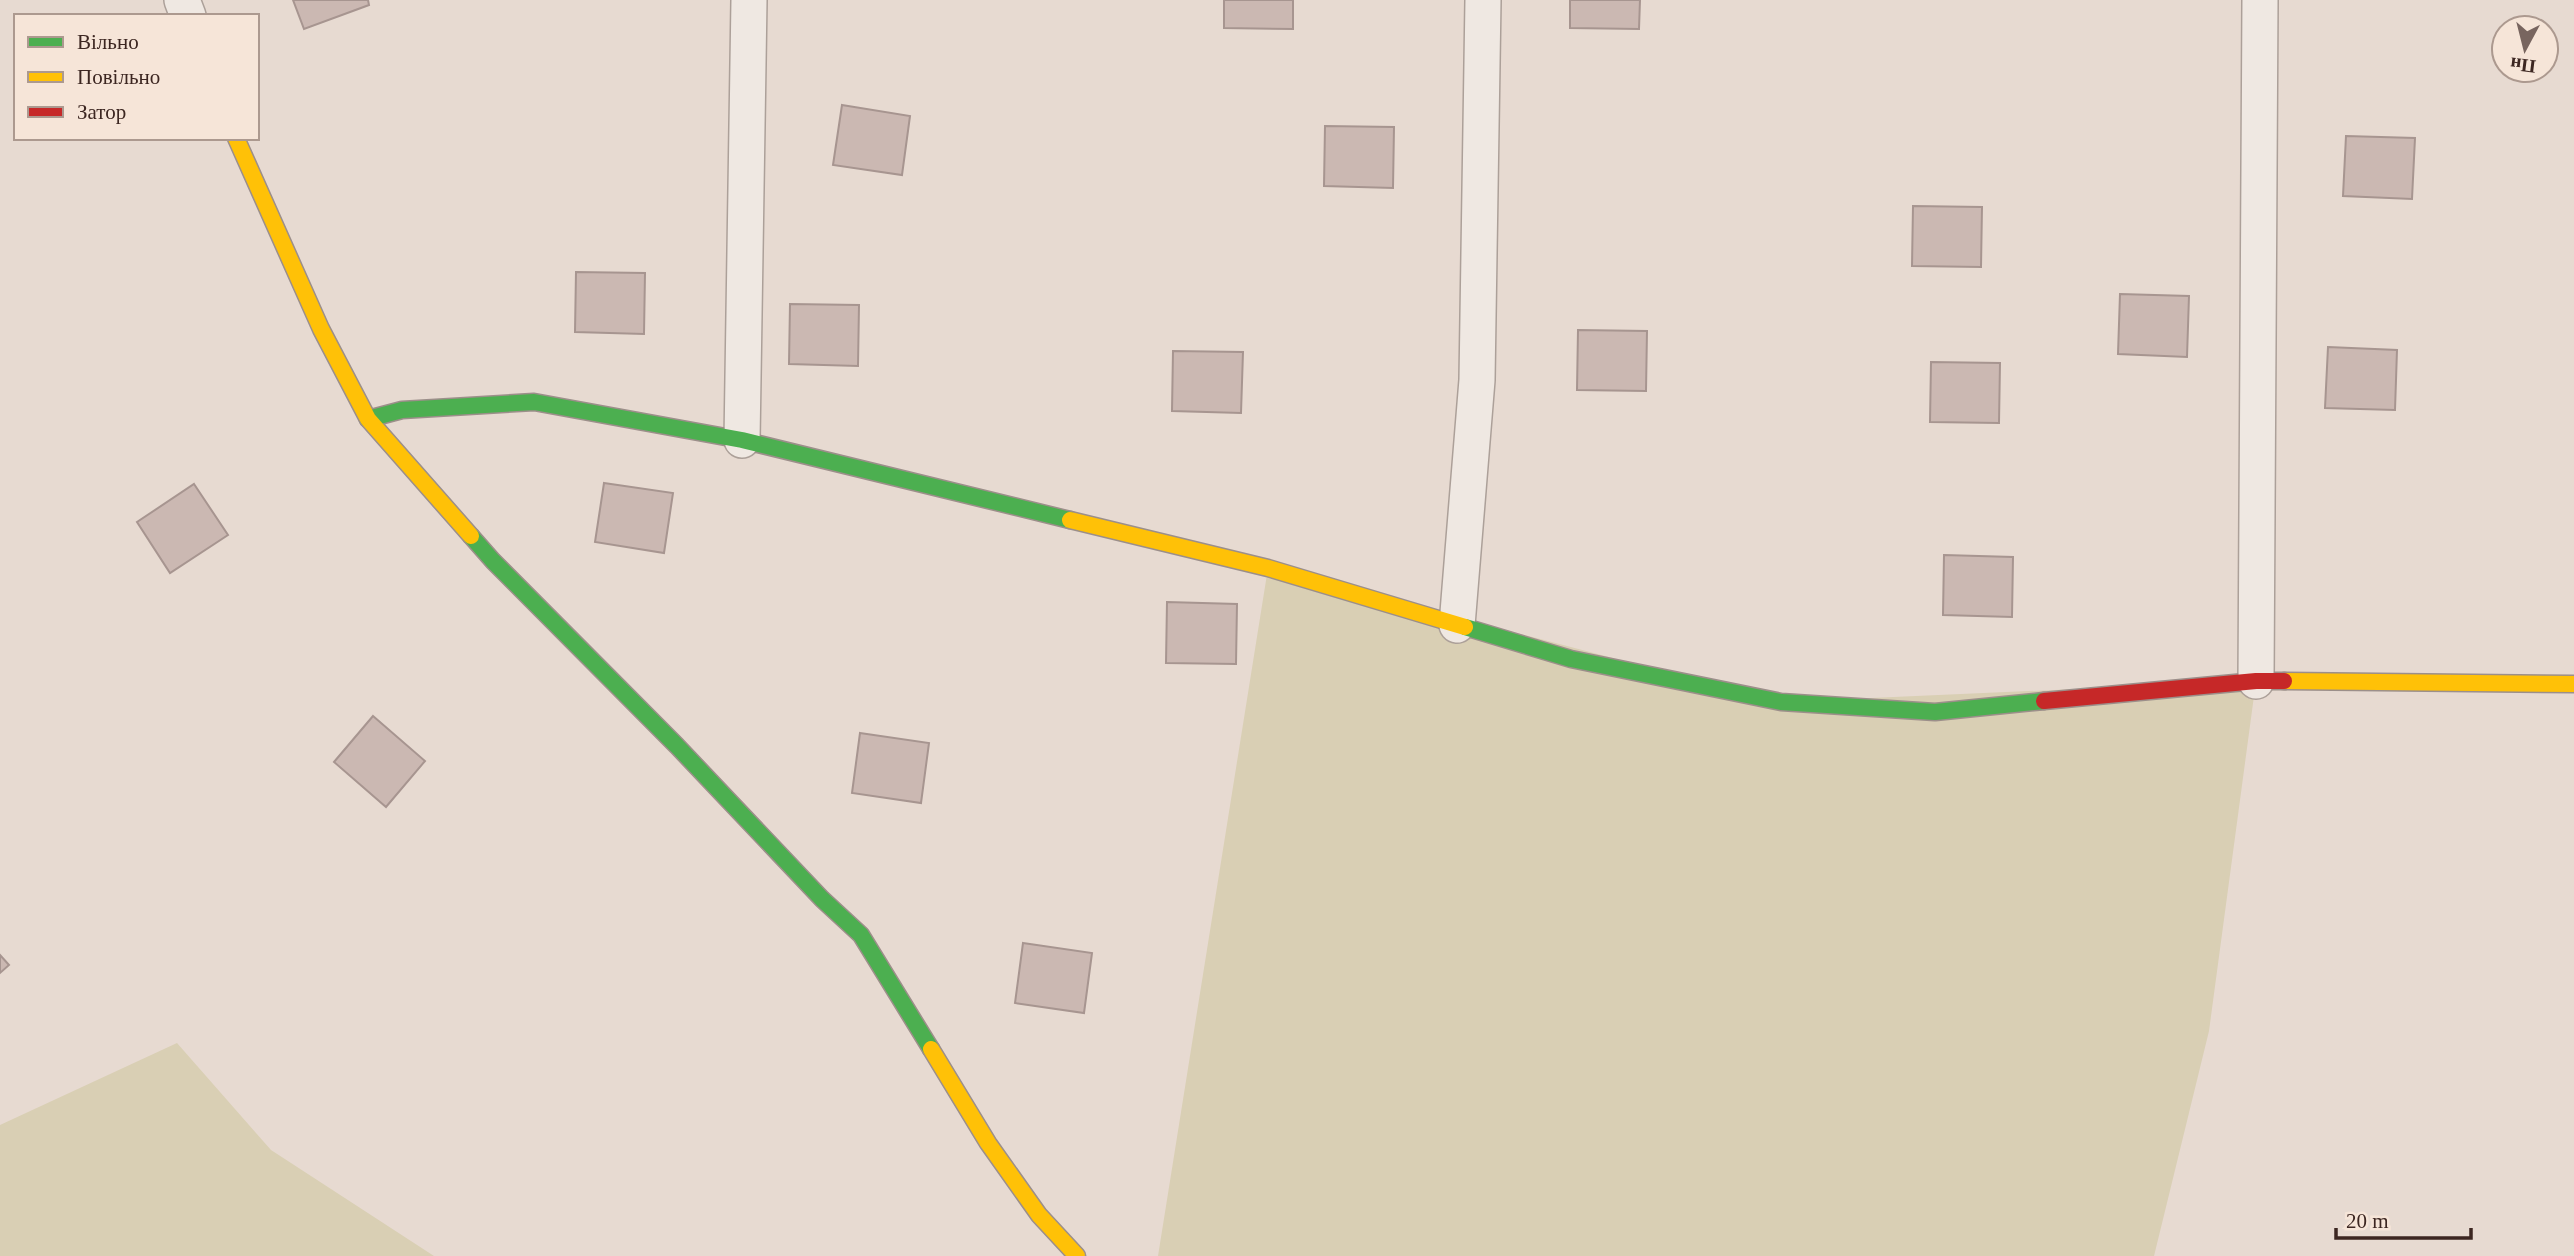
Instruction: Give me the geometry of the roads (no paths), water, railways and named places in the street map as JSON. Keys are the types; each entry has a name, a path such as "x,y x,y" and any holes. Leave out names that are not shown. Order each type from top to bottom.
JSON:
{"street":[{"path":"743,440 749,0"},
{"path":"1458,625 1477,380 1483,0"},
{"path":"2256,681 2260,0"},
{"path":"237,140 316,316 368,419 493,561 677,746 822,899 861,935 988,1143 1039,1215 1077,1256"},
{"path":"368,419 402,410 534,402 743,440 1268,568 1571,659 1781,702 1935,712 2256,681 2574,684"}]}
